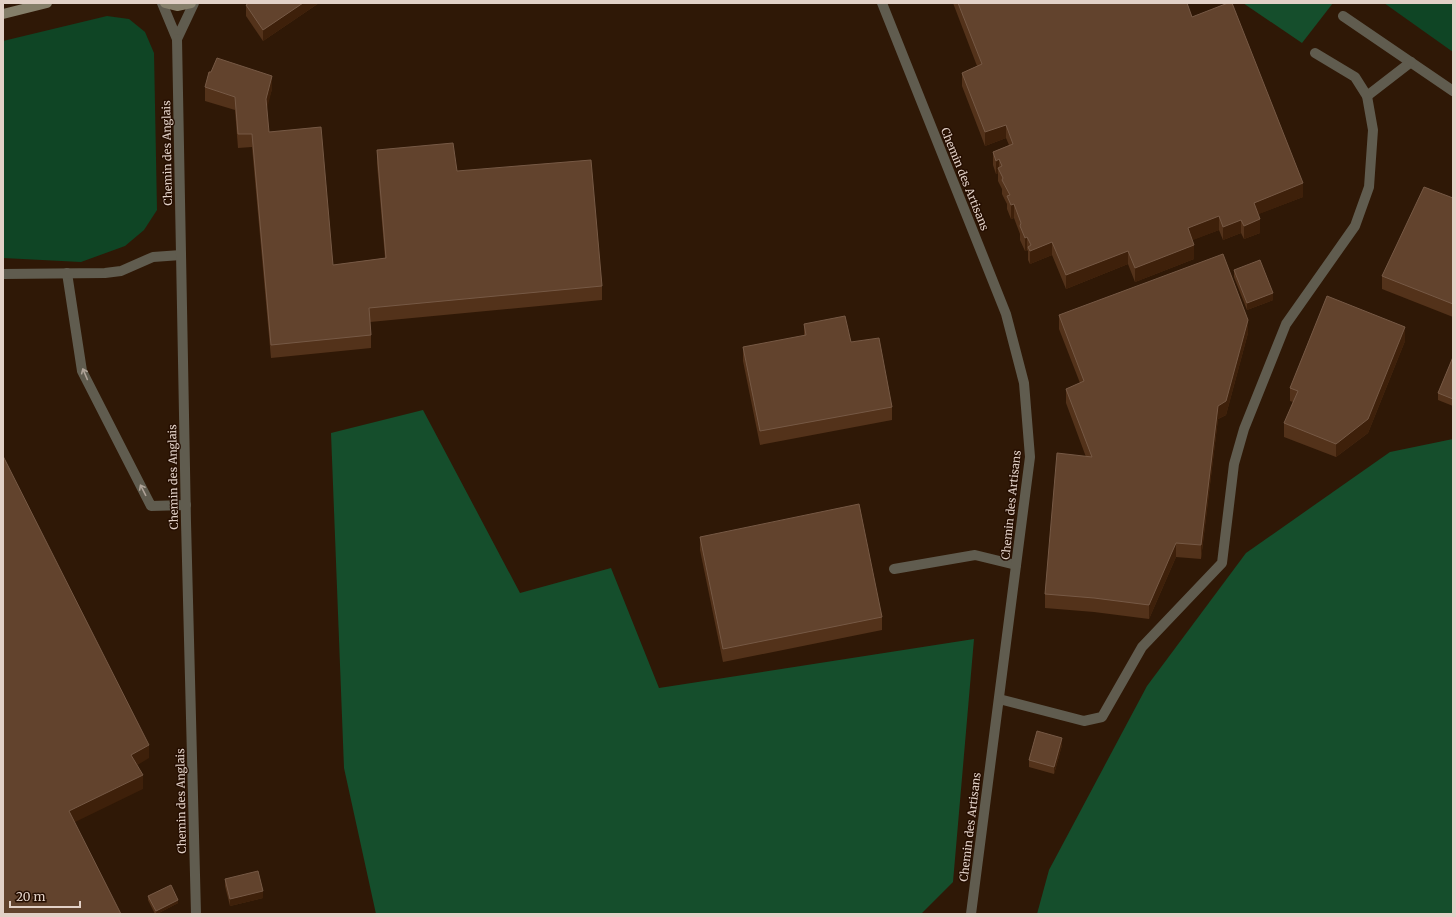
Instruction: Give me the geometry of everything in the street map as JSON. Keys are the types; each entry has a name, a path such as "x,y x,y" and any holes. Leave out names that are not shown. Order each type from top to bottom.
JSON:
{"main road":[{"path":"3,14 46,3"},
{"path":"164,3 177,6 190,3"}],"street":[{"name":"Chemin des Anglais","path":"164,3 178,39 186,505 196,914"},
{"name":"Chemin des Anglais","path":"178,39 194,3"},
{"name":"Chemin des Artisans","path":"882,3 1006,314 1024,383 1030,457 971,914"},
{"path":"1343,16 1453,91"},
{"path":"999,699 1084,721 1102,717 1142,647 1222,563 1234,464 1244,428 1286,324 1355,226 1369,187 1373,130 1367,96 1355,77 1315,53"},
{"path":"1367,96 1411,62"},
{"path":"3,274 105,273 121,270 153,257 181,255"},
{"path":"67,274 82,371 151,506 186,505"},
{"path":"894,569 974,555 1016,565"}],"green space":[{"path":"1243,3 1333,3 1302,43"},
{"path":"1384,3 1453,3 1453,52"},
{"path":"107,16 129,19 145,32 154,53 157,210 144,230 125,246 81,262 3,258 3,41"},
{"path":"423,410 520,593 611,568 659,688 974,639 953,882 921,914 376,914 344,768 331,433"},
{"path":"1453,439 1453,914 1037,914 1049,870 1147,686 1246,553 1390,452"}],"building":[{"path":"249,3 303,3 263,30 246,5"},
{"path":"958,3 1187,3 1192,17 1228,3 1232,3 1303,183 1254,203 1260,219 1244,226 1241,220 1223,227 1219,216 1188,228 1194,245 1135,268 1128,251 1066,275 1052,242 1030,251 1028,247 1031,245 1027,237 1025,238 1020,226 1021,223 1014,204 1011,205 1007,196 1010,195 1002,180 1003,178 998,168 1002,166 999,159 996,161 993,152 1013,144 1006,125 985,132 962,73 982,64"},
{"path":"217,58 272,76 266,99 269,132 321,127 333,265 386,258 377,150 453,143 457,171 591,160 602,286 369,308 371,335 271,345 252,134 238,134 235,97 205,87 209,72 211,72"},
{"path":"1424,187 1453,198 1453,304 1382,276"},
{"path":"1223,254 1248,320 1226,401 1218,406 1201,545 1176,543 1149,605 1045,594 1057,453 1092,457 1066,389 1084,381 1059,315"},
{"path":"1260,260 1273,293 1247,303 1234,270"},
{"path":"1327,296 1405,327 1368,419 1336,444 1284,423 1298,391 1290,388"},
{"path":"845,316 851,342 879,338 892,407 760,431 743,347 806,335 804,324"},
{"path":"1453,357 1453,399 1438,393"},
{"path":"3,456 149,745 131,755 143,775 69,811 121,914 3,914"},
{"path":"859,504 882,617 723,649 700,537"},
{"path":"1037,731 1062,738 1054,767 1029,760"},
{"path":"258,871 263,891 230,899 225,879"},
{"path":"171,885 178,900 156,911 148,896"}]}
